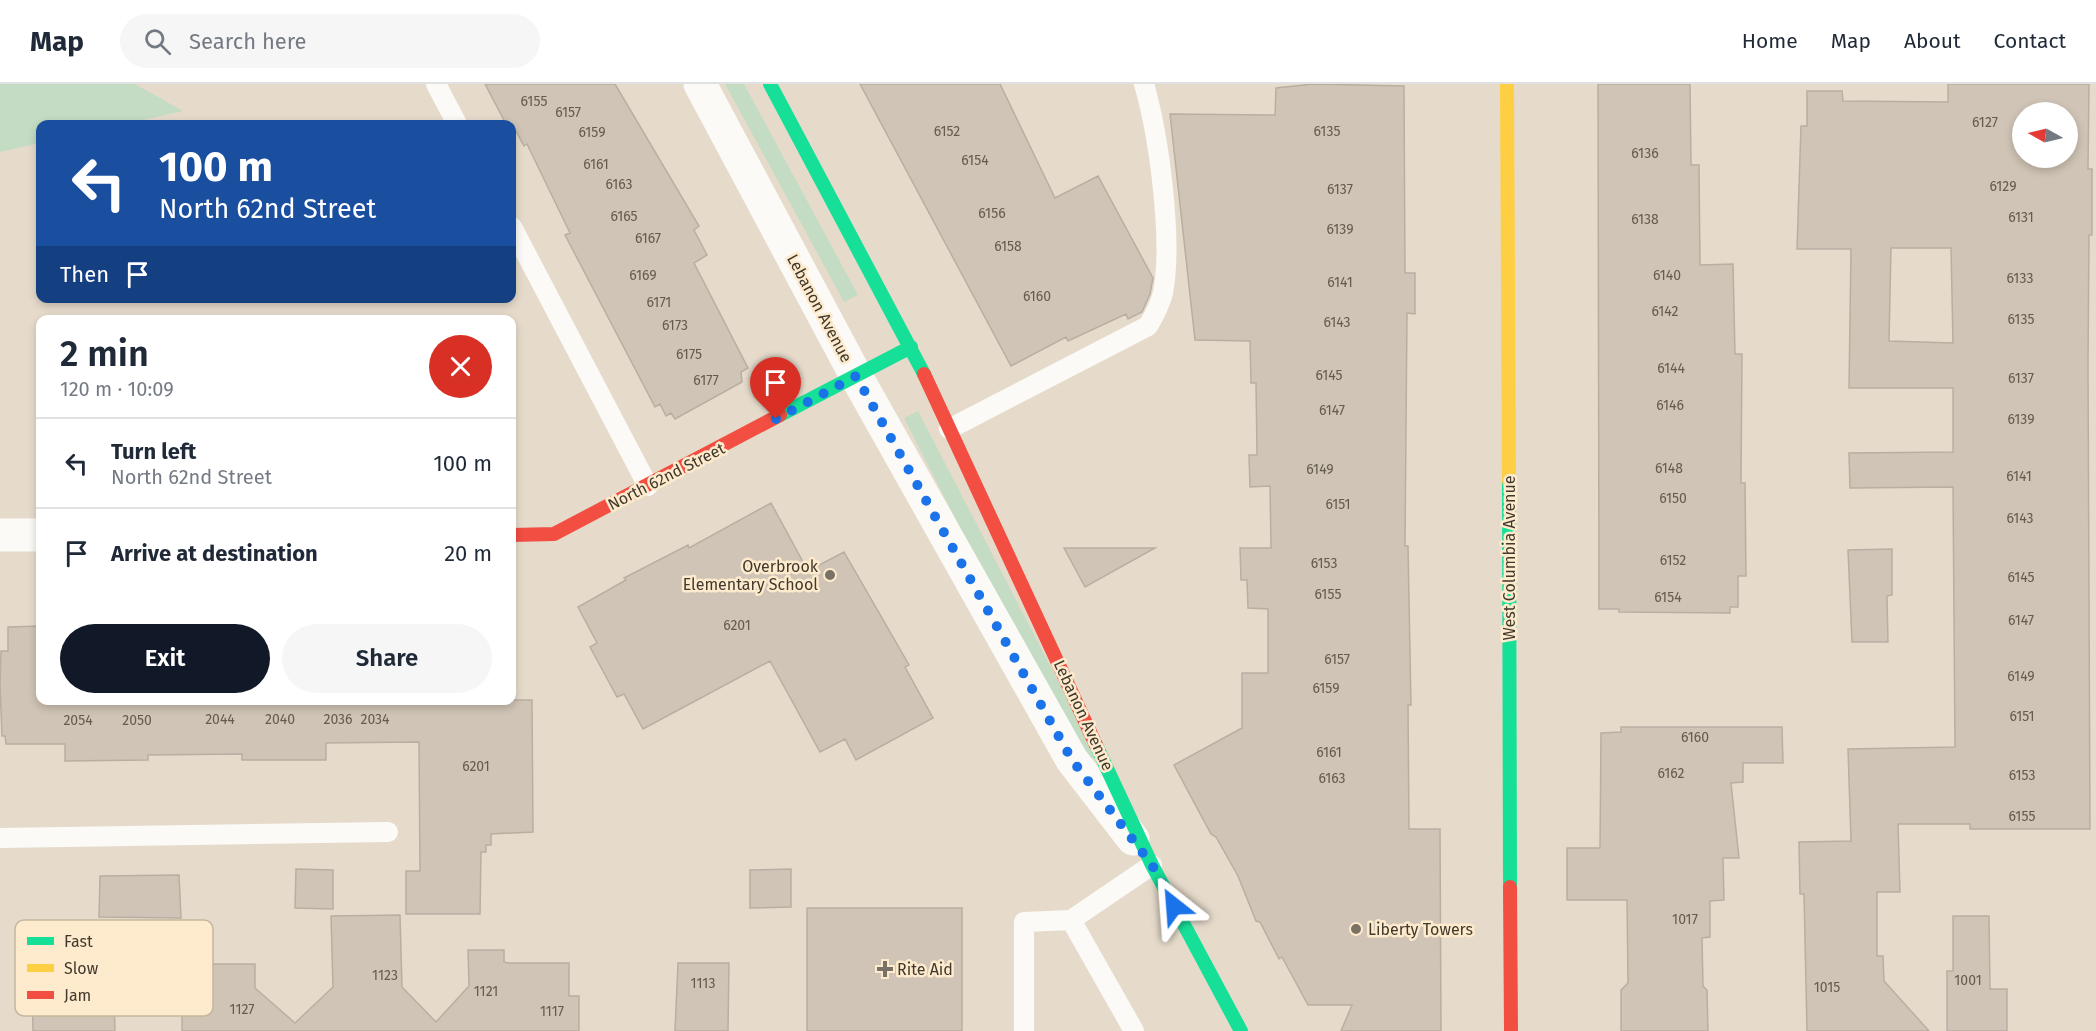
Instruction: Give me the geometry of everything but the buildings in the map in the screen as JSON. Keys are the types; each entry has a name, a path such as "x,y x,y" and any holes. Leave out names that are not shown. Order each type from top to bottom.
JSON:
{"street":[{"name":"Lebanon Avenue","path":"700,84 856,376 1072,760 1152,865"},
{"name":"Lebanon Avenue","path":"770,84 911,347 1152,865 1241,1031"},
{"name":"West Columbia Avenue","path":"1507,84 1511,1031"},
{"name":"North 62nd Street","path":"516,534 554,534 911,347"},
{"path":"0,535 36,535"}],"lane":[{"path":"436,84 455,120"},
{"path":"949,429 1148,326 1158,309 1163,292 1166,222 1150,105 1144,84"},
{"path":"516,235 648,486"},
{"path":"0,838 388,831"},
{"path":"1024,1031 1024,922 1071,920 1152,865"},
{"path":"1071,920 1134,1031"}],"green space":[{"path":"0,84 135,84 183,111 143,120 36,120 36,144 0,152"},
{"path":"725,84 744,84 858,295 844,302"},
{"path":"918,411 1097,756 1081,765 904,418"}],"traffic: fast":[{"path":"770,84 924,374"},
{"path":"780,415 911,347"},
{"path":"1509,481 1510,887"},
{"path":"1096,745 1152,865 1241,1031"}],"traffic: slow":[{"path":"1507,84 1509,481"}],"traffic: jam":[{"path":"924,374 1096,745"},
{"path":"516,535 554,534 780,415"},
{"path":"1510,887 1511,1031"}],"place":[{"name":"Overbrook Elementary School","path":"830,575"},
{"name":"Liberty Towers","path":"1356,929"},
{"name":"Rite Aid","path":"885,969"}],"route":[{"path":"776,419 856,376 1072,760 1152,865 1174,906"}]}
